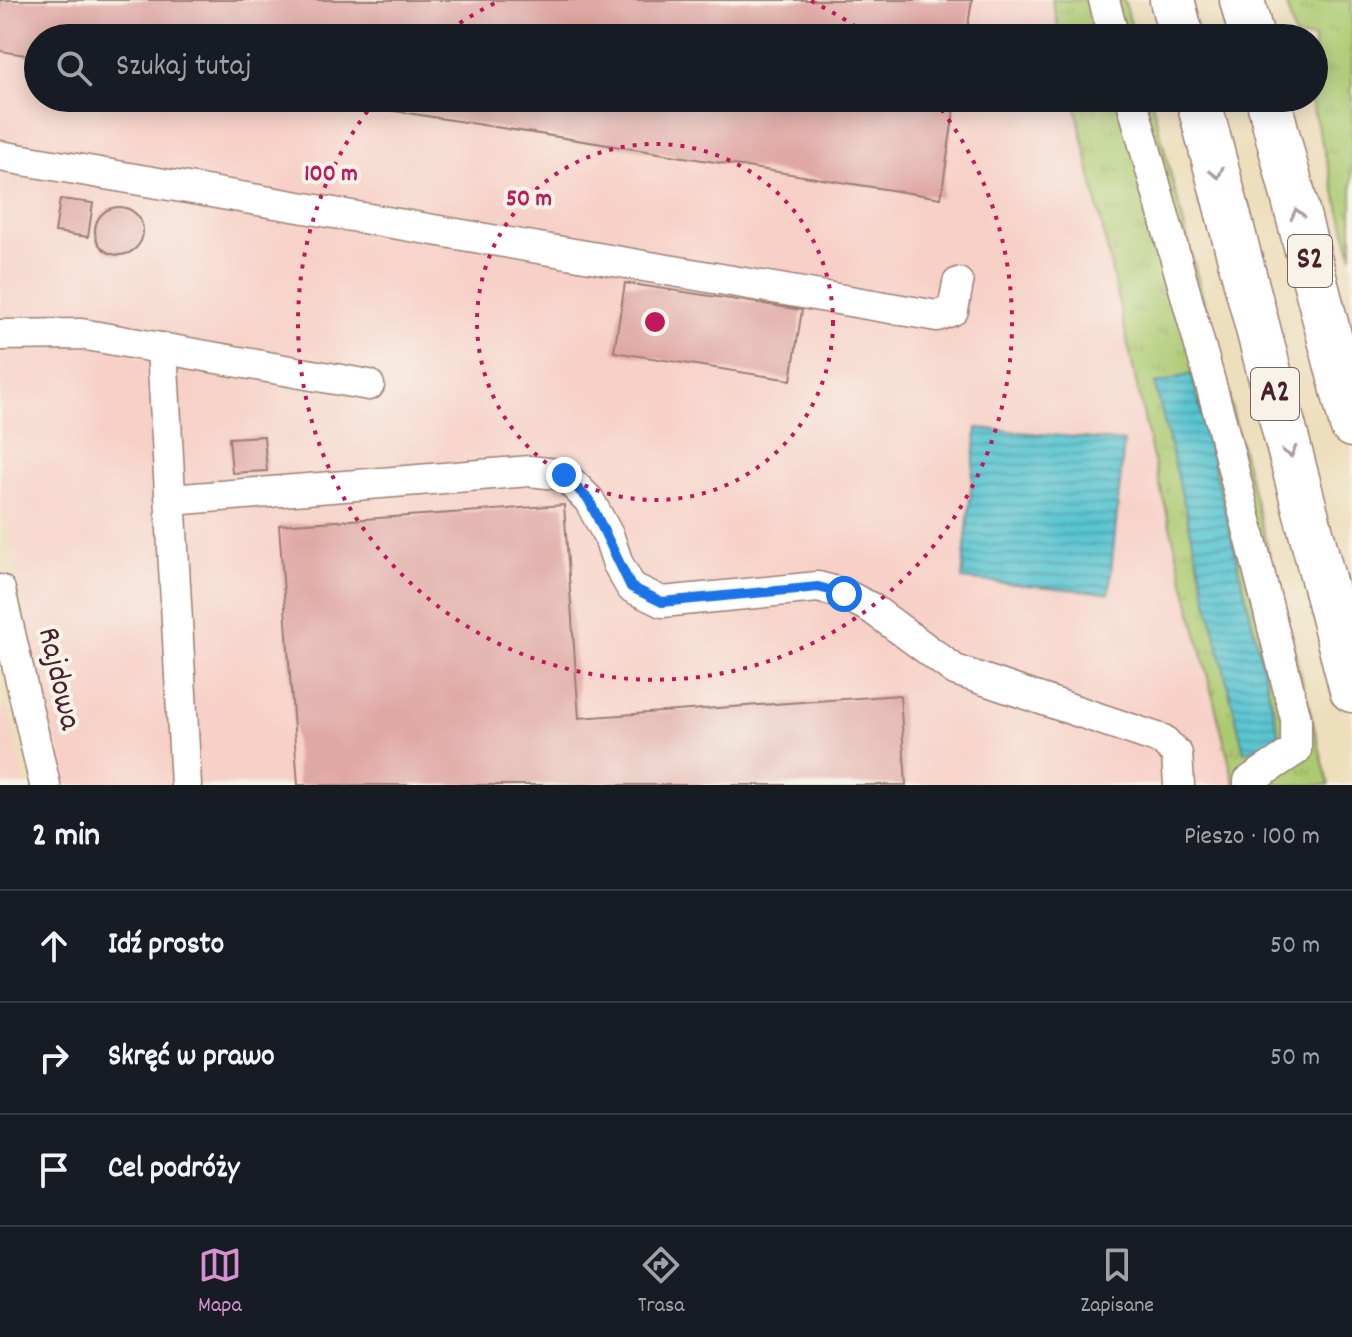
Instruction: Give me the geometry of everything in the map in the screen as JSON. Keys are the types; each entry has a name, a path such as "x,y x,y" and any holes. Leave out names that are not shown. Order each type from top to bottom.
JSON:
{"highway":[{"path":"1172,0 1178,24"},
{"path":"1242,0 1248,24"},
{"name":"A2","path":"1202,112 1352,690"},
{"name":"S2","path":"1272,112 1352,425"}],"street":[{"path":"1104,0 1110,24"},
{"path":"1135,112 1221,421 1296,719 1296,750 1249,781 1249,785"},
{"path":"0,156 937,316 953,310 958,283"},
{"path":"0,335 81,334 369,385"},
{"path":"162,348 186,785"},
{"path":"171,500 530,471 564,475 589,500 631,587 662,602 818,587 844,594 871,608 955,670 1163,740 1177,754 1179,785"},
{"name":"Rajdowa","path":"0,590 45,785"}],"shaded area":[{"path":"0,0 1052,0 1058,24 24,24 24,112 1077,112 1152,454 1235,785 65,785 0,498"},
{"path":"0,707 7,707 25,785 0,785"}],"green space":[{"path":"1052,0 1124,0 1131,24 1058,24"},
{"path":"1285,0 1352,0 1352,256 1314,112 1328,112 1328,24 1291,24"},
{"path":"1077,112 1155,112 1329,785 1235,785 1152,454","holes":["1192,375 1281,742 1155,384"]}],"water":[{"path":"1192,374 1281,742 1244,752 1155,384"},
{"path":"977,428 1124,442 1109,593 962,579"}],"building":[{"path":"0,0 972,0 968,24 24,24 24,55 0,51"},
{"path":"401,112 954,112 941,198"},
{"path":"60,199 93,203 88,237 55,232"},
{"path":"119,207 136,214 143,231 136,248 119,255 102,248 95,231 102,214"},
{"path":"625,283 802,310 791,380 614,352"},
{"path":"264,436 267,471 232,473 229,438"},
{"path":"564,505 579,718 900,695 906,785 298,785 279,525"}],"route":[{"path":"564,475 589,500 631,587 662,602 818,587 844,594"}]}
